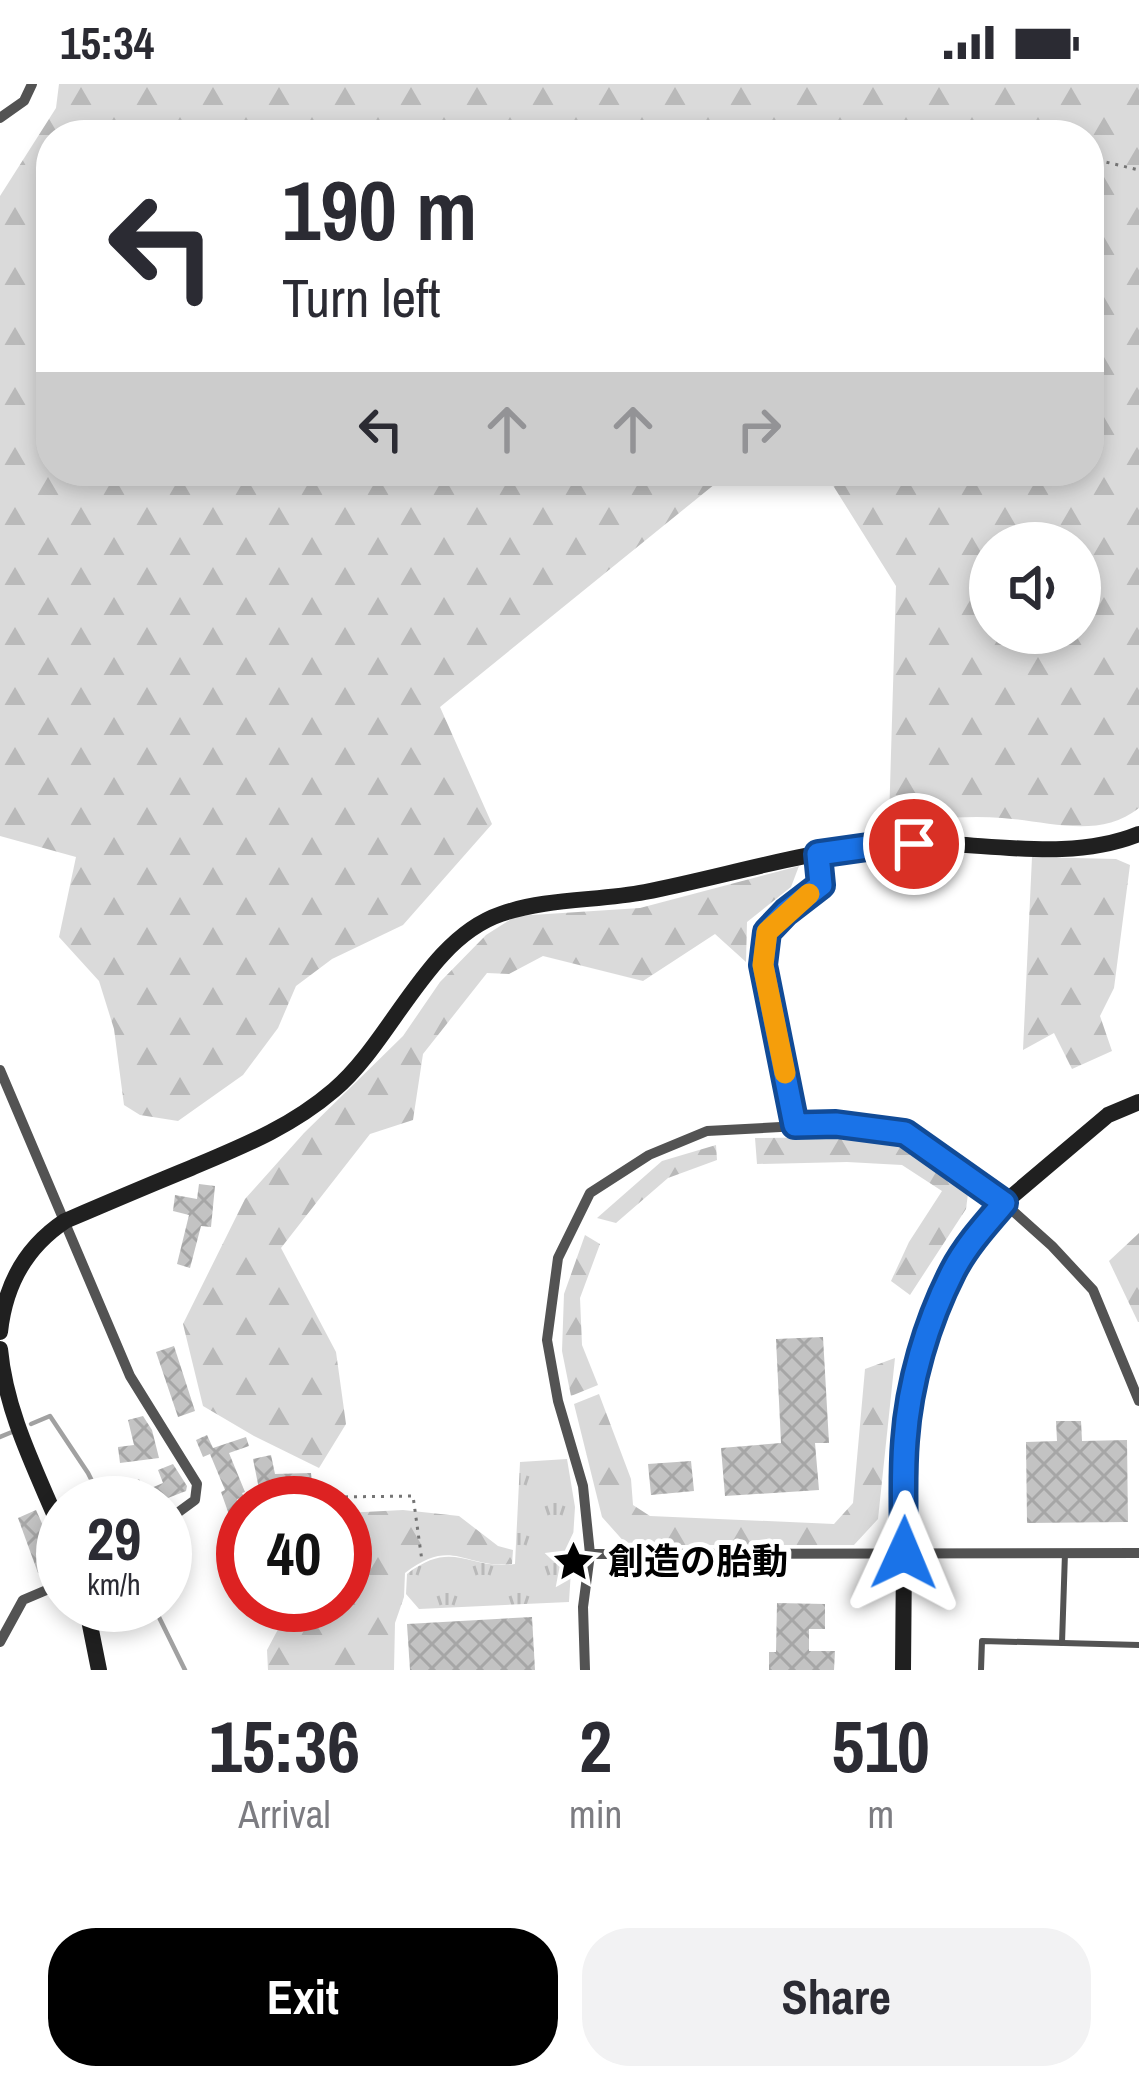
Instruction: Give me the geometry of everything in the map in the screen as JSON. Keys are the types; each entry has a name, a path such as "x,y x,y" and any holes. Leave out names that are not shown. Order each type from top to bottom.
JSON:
{"street":[{"path":"0,118 24,101 32,84"},
{"path":"0,1332 13,1279 44,1234 65,1221 255,1143 306,1113 350,1075 438,961 475,925 530,907 641,893 818,854 906,844 1079,849 1139,834"},
{"path":"795,1125 763,965 767,932 821,885 818,854"},
{"path":"0,1070 130,1376 197,1484 192,1502"},
{"path":"903,1670 905,1441 924,1344 953,1271 1004,1203 1108,1115 1139,1102"},
{"path":"585,1670 583,1607 590,1554 583,1486 558,1402 547,1340 558,1258 590,1193 649,1155 707,1131 836,1124 905,1133 1004,1203 1093,1290 1139,1401"},
{"path":"0,1349 11,1411 38,1476"},
{"path":"590,1554 1139,1553"},
{"path":"0,1642 23,1600 36,1594"},
{"path":"91,1632 99,1670"}],"lane":[{"path":"1062,1643 1065,1553"},
{"path":"981,1670 982,1641 1139,1645"}],"path":[{"path":"1104,162 1139,170"},
{"path":"372,1497 412,1496 422,1561"}],"green space":[{"path":"59,84 1139,84 1139,808 1107,823 1073,826 988,817 889,821 896,586 833,486 1104,486 1104,120 48,120 56,108"},
{"path":"36,139 36,486 713,486 440,707 492,824 403,925 332,959 296,986 278,1028 243,1075 178,1121 140,1115 124,1105 114,1029 99,981 59,937 76,857 0,836 0,196"},
{"path":"1032,857 1116,859 1130,865 1114,988 1100,1016 1112,1051 1072,1069 1054,1033 1023,1050"},
{"path":"799,866 791,887 747,922 746,962 715,934 643,981 543,956 509,974 487,973 423,1054 413,1120 370,1134 281,1248 336,1352 346,1424 319,1468 203,1406 183,1324 245,1199 403,1036 440,982 486,935 516,916 640,908"},
{"path":"755,1138 904,1142 969,1186 966,1209 910,1295 891,1281 942,1191 902,1165 757,1164"},
{"path":"716,1145 717,1160 668,1178 616,1223 597,1218 662,1161"},
{"path":"1139,1233 1139,1322 1138,1322 1109,1261"},
{"path":"585,1235 600,1244 580,1298 582,1345 598,1385 571,1396 562,1351 564,1294"},
{"path":"895,1358 878,1519 854,1545 627,1545 602,1517 574,1404 599,1394 631,1479 633,1505 650,1516 834,1524 853,1503 865,1369"},
{"path":"567,1459 575,1507 569,1602 419,1609 406,1594 407,1574 423,1564 449,1557 515,1564 520,1462"},
{"path":"372,1512 459,1516 498,1546 513,1550 512,1564 447,1555 421,1562 405,1573 404,1597 395,1623 394,1670 268,1670 267,1650 277,1632 372,1632"}],"building":[{"path":"199,1184 215,1186 211,1227 201,1226 190,1268 177,1264 189,1215 173,1211 175,1195 197,1199"},
{"path":"823,1337 829,1443 815,1443 819,1490 725,1496 721,1448 781,1443 776,1339"},
{"path":"174,1346 195,1411 178,1417 156,1352"},
{"path":"143,1416 159,1458 120,1463 118,1447 134,1445 128,1420"},
{"path":"1056,1421 1081,1421 1082,1441 1127,1440 1128,1522 1027,1523 1026,1442 1057,1441"},
{"path":"207,1435 213,1448 246,1437 249,1446 229,1453 238,1476 219,1476 210,1454 203,1457 196,1440"},
{"path":"271,1455 275,1474 311,1476 256,1476 253,1459"},
{"path":"691,1461 694,1491 651,1495 648,1464"},
{"path":"173,1464 181,1476 160,1476 158,1470"},
{"path":"36,1510 36,1568 18,1518"},
{"path":"777,1603 825,1604 825,1629 809,1629 809,1651 835,1651 834,1670 769,1670 769,1652 776,1652"},
{"path":"532,1617 535,1670 410,1670 407,1624"}],"waterway":[{"path":"31,1424 50,1416 90,1476"},
{"path":"0,1437 12,1432"},
{"path":"166,1632 185,1670"}],"slow traffic":[{"path":"785,1073 763,965 767,932 809,894"}],"place":[{"name":"創造の胎動","path":"574,1561"}],"route":[{"path":"904,1553 905,1441 924,1344 953,1271 1004,1203 905,1133 836,1124 795,1125 763,965 767,932 821,885 818,854 914,844"}]}
